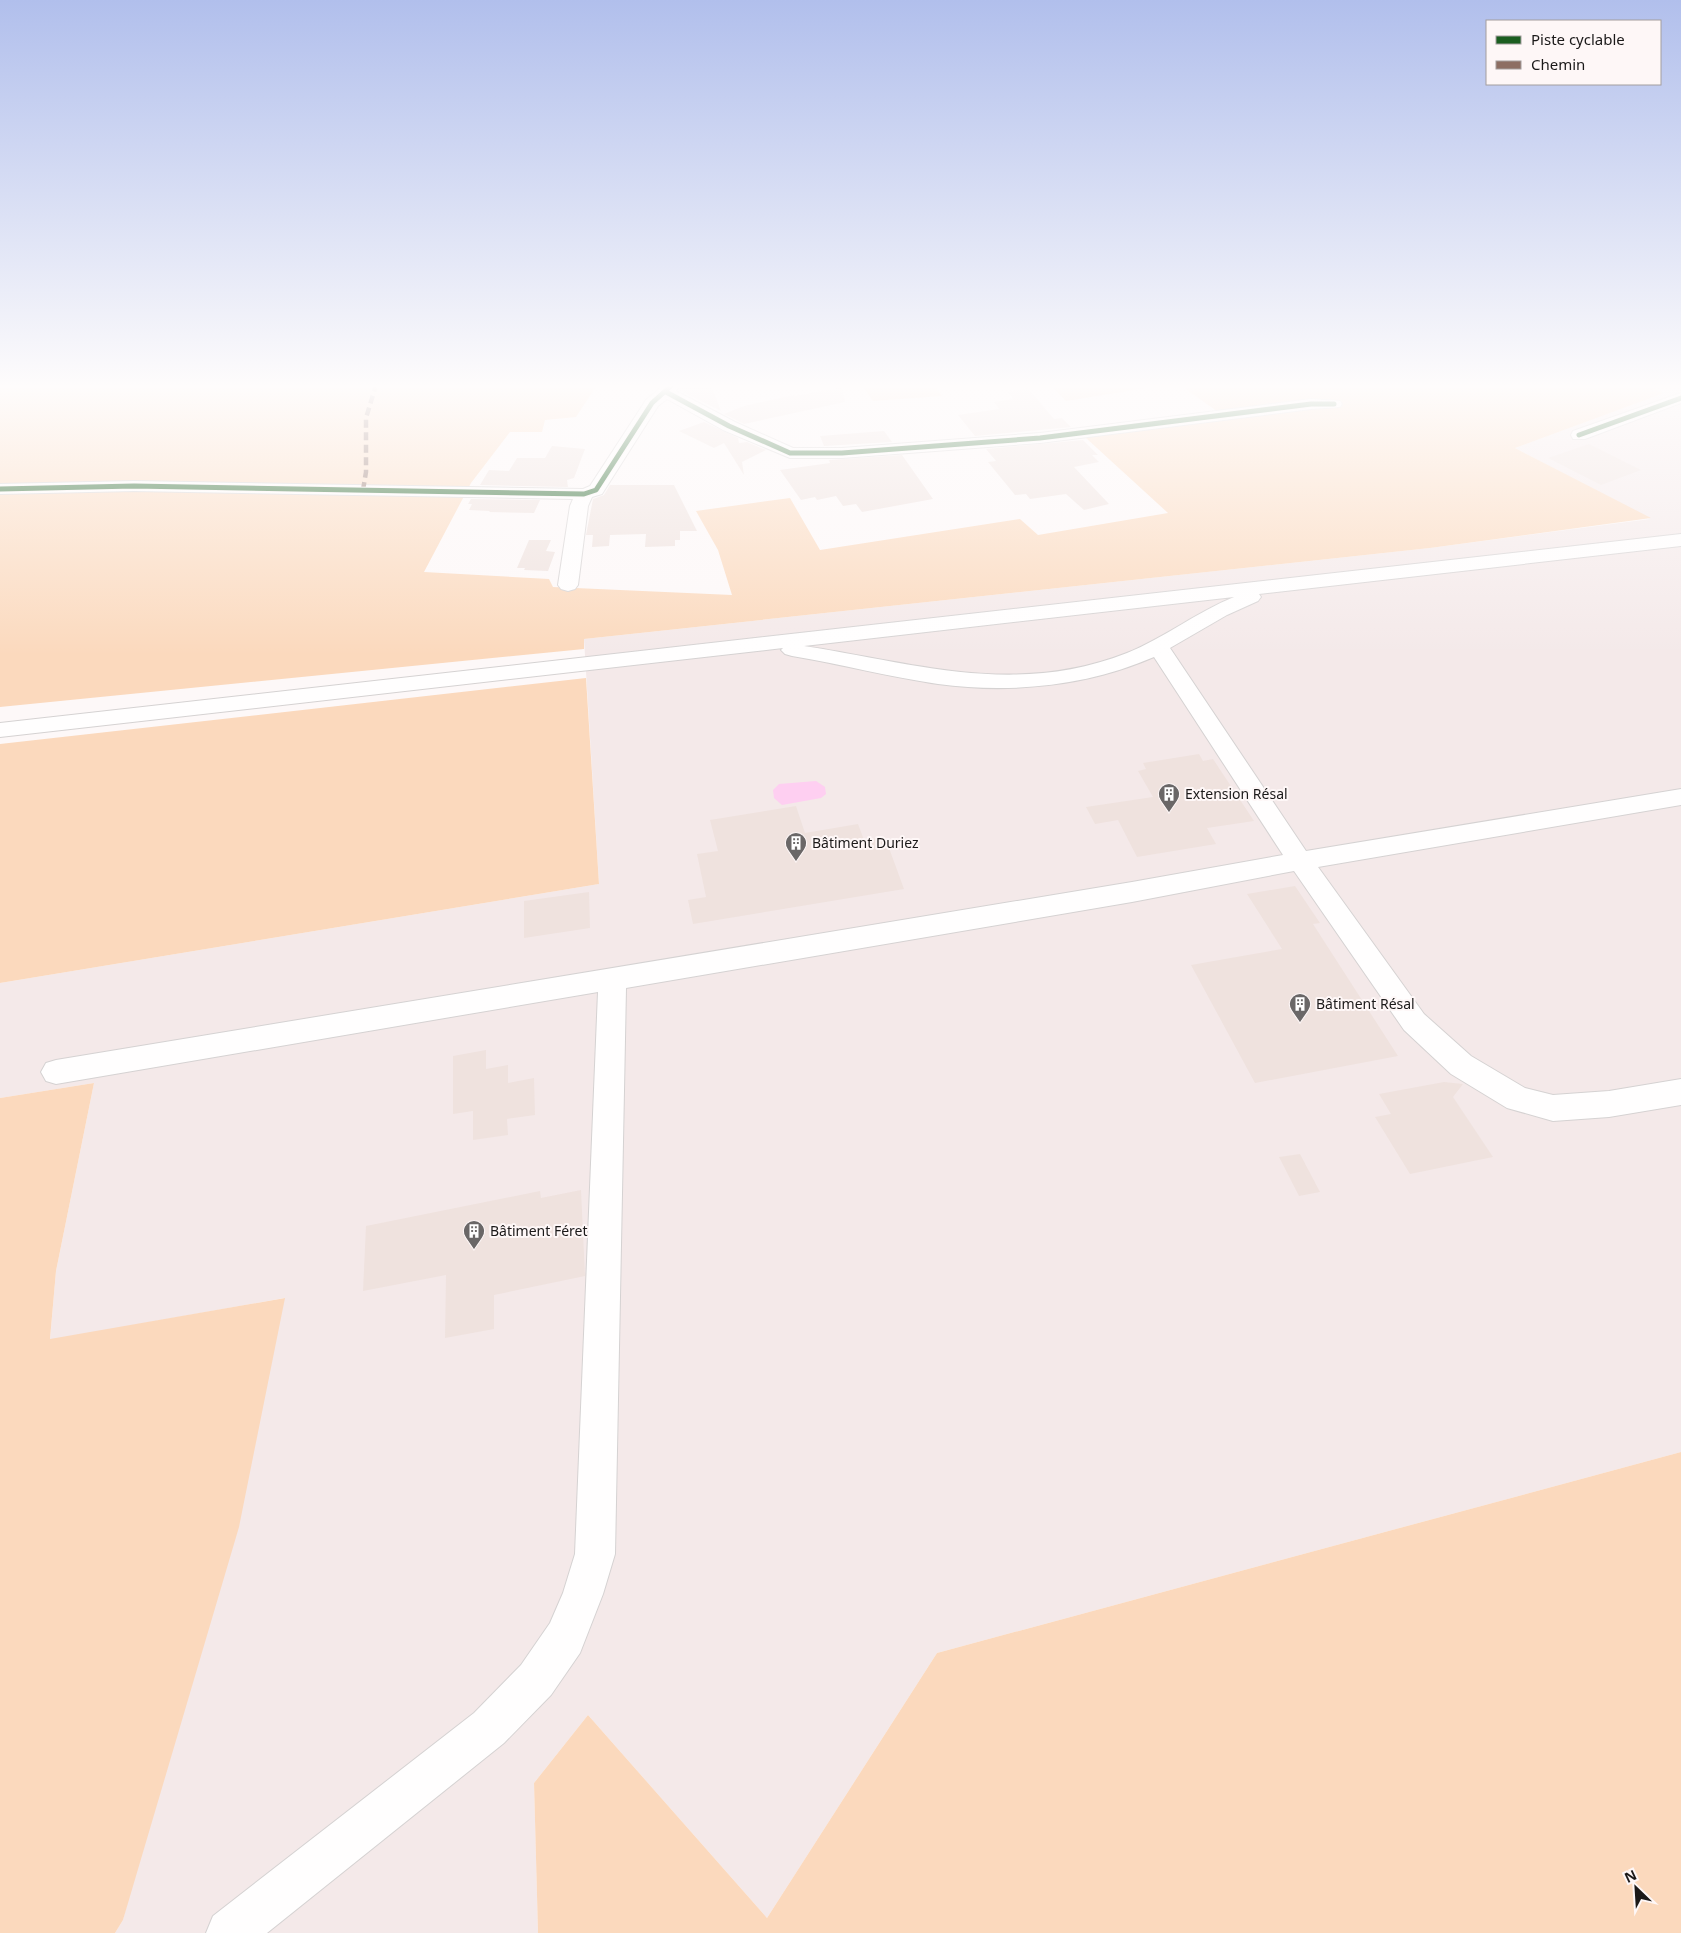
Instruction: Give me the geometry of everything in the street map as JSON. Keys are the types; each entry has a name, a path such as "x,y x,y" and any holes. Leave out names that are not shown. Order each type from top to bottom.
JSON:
{"street":[{"path":"0,489 134,486 584,494 596,490 606,475"},
{"path":"568,586 579,506 584,494"},
{"path":"0,730 1681,540"},
{"path":"756,644 827,655 922,675 961,680 1001,682 1042,679 1073,675 1106,667 1156,648 1213,612 1233,603 1292,583"},
{"path":"1156,648 1173,669 1300,861 1414,1022 1461,1065 1518,1099 1553,1108 1609,1104 1681,1092"},
{"path":"56,1072 1132,892 1300,861 1681,797"},
{"path":"230,1933 489,1728 536,1680 565,1638 583,1594 595,1554 612,979"}],"shaded area":[{"path":"0,475 477,475 424,572 549,579 553,587 732,595 718,550 696,511 790,498 820,550 1020,519 1038,535 1168,513 1127,475 1568,475 1651,518 1430,548 584,639 584,649 0,707"},
{"path":"1567,475 1681,475 1681,1452 937,1653 767,1918 588,1715 534,1783 538,1933 115,1933 123,1920 284,1298 50,1340 56,1271 94,1083 0,1098 0,983 599,884 584,639 1430,548 1650,519"},
{"path":"586,678 599,884 0,983 0,744"},
{"path":"816,781 825,787 826,794 821,798 782,805 774,798 773,790 779,784"},
{"path":"94,1083 56,1271 50,1339 285,1298 239,1527 123,1920 115,1933 0,1933 0,1098"},
{"path":"1681,1452 1681,1933 538,1933 534,1783 588,1715 767,1918 937,1653"}],"building":[{"path":"486,475 575,475 574,478 567,480 568,487 480,485"},
{"path":"784,475 916,475 933,499 862,512 856,504 843,506 836,496 817,500 815,497 801,500"},
{"path":"999,475 1082,475 1109,504 1084,510 1066,494 1030,499 1026,494 1015,495"},
{"path":"1582,475 1627,475 1601,485"},
{"path":"610,485 674,485 697,531 680,531 680,540 675,540 675,546 645,547 646,534 610,535 609,546 592,547 593,535 586,535 593,499 604,495"},
{"path":"471,499 540,500 534,513 469,510 472,504 468,504"},
{"path":"529,540 551,540 546,551 555,552 548,571 517,568"},
{"name":"Extension Résal","path":"1199,754 1203,761 1213,759 1254,821 1207,828 1216,844 1137,857 1118,820 1095,824 1086,807 1153,797 1138,771 1146,769 1143,763"},
{"name":"Bâtiment Duriez","path":"796,806 805,833 858,824 864,840 885,837 904,889 693,924 688,900 706,897 697,854 718,851 710,820"},
{"name":"Bâtiment Résal","path":"1295,886 1320,923 1313,924 1398,1056 1255,1083 1191,965 1282,949 1247,894"},
{"path":"589,892 590,928 524,938 524,901"},
{"path":"486,1050 486,1069 508,1065 508,1083 534,1078 535,1115 507,1119 508,1135 473,1140 473,1111 453,1114 453,1056"},
{"path":"1444,1082 1463,1084 1453,1097 1493,1157 1410,1174 1375,1117 1391,1114 1379,1094"},
{"path":"1300,1154 1320,1192 1299,1196 1279,1157"},
{"name":"Bâtiment Féret","path":"581,1190 585,1276 494,1295 494,1329 445,1338 446,1275 363,1291 366,1226 540,1191 541,1198"}],"marked path":[{"path":"363,490 365,475"}],"cycle path":[{"path":"0,489 134,486 584,494 596,490 606,475"}],"place":[{"name":"Extension Résal","path":"1169,813"},
{"name":"Bâtiment Duriez","path":"796,862"},
{"name":"Bâtiment Résal","path":"1300,1023"},
{"name":"Bâtiment Féret","path":"474,1250"}]}
